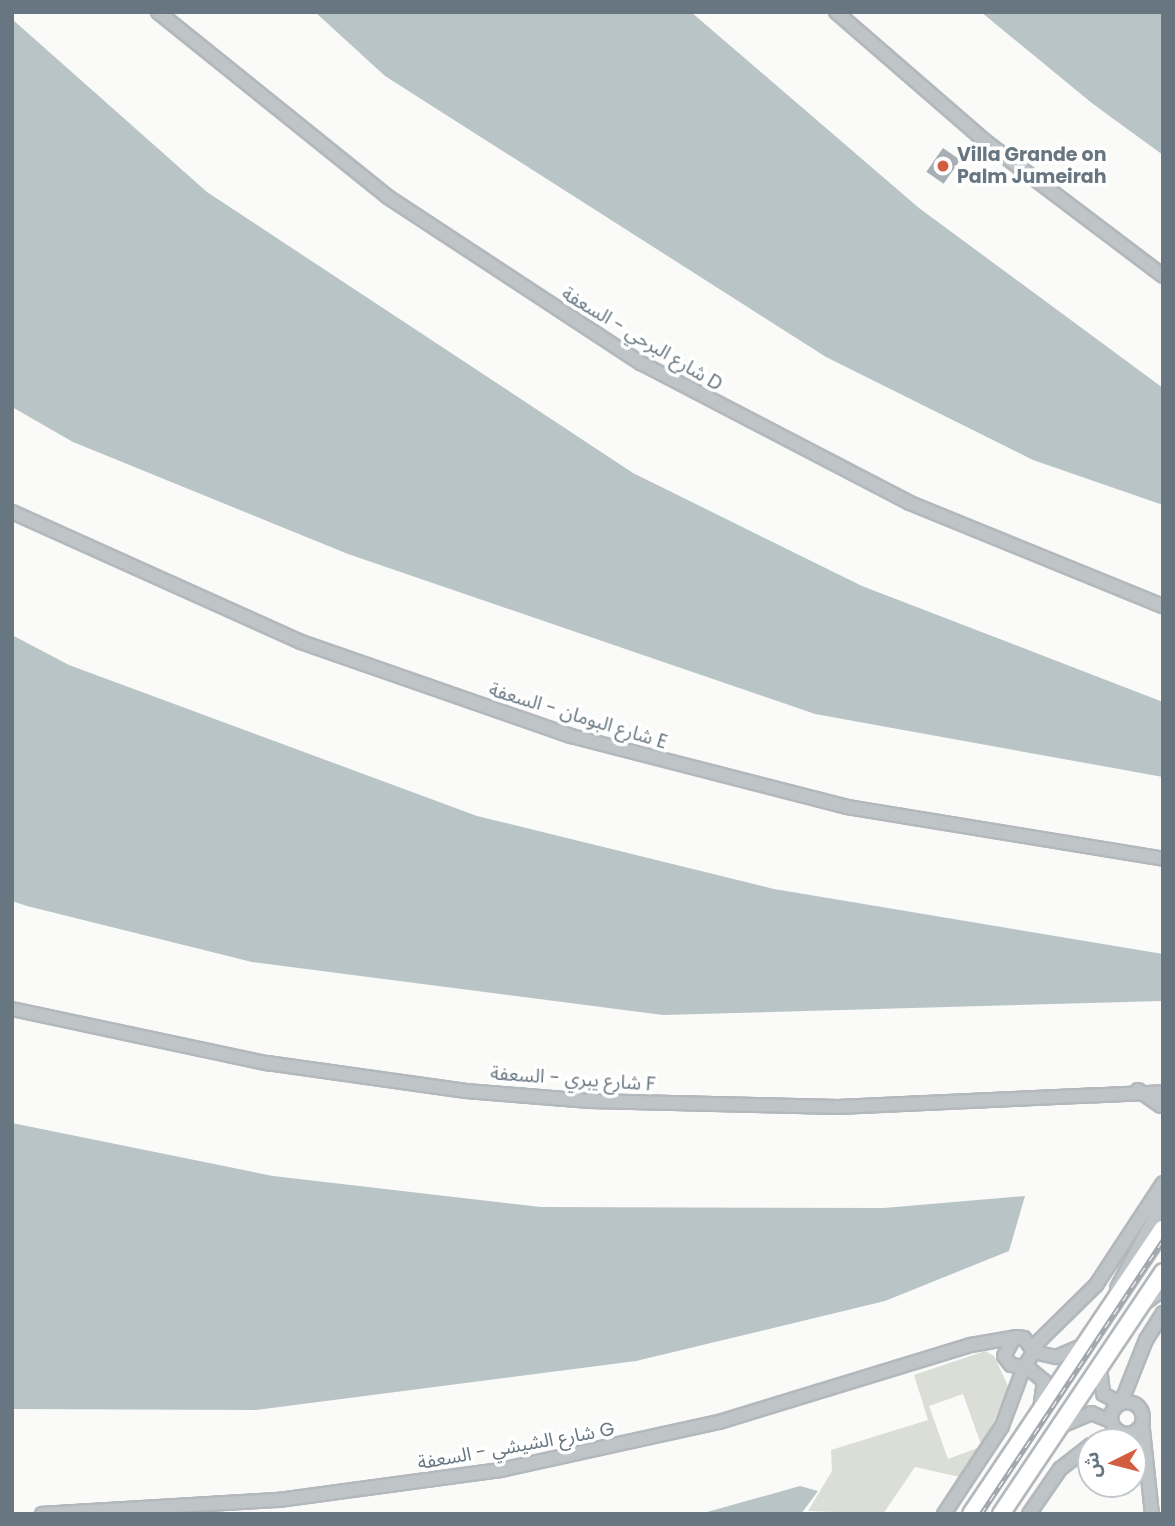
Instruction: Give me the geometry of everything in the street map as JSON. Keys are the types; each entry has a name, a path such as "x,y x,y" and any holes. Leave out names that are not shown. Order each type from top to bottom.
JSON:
{"main road":[{"path":"971,1514 1163,1228"},
{"path":"1002,1514 1163,1272"}],"street":[{"name":"شارع البرحي - السعفة D","path":"158,12 397,204 641,363 909,503 1163,606"},
{"path":"836,12 986,142 1163,276"},
{"name":"شارع البومان - السعفة E","path":"12,512 290,638 571,736 858,809 1163,859"},
{"name":"شارع يبري - السعفة F","path":"12,1009 267,1063 565,1099 862,1107 1138,1090 1163,1092"},
{"path":"1138,1090 1162,1108"},
{"path":"944,1514 1002,1426 1011,1395 1046,1329 1096,1285 1163,1183"},
{"path":"1113,1302 1128,1261 1163,1202"},
{"path":"1140,1306 1163,1289"},
{"path":"1106,1428 1163,1313"},
{"name":"شارع الشيشي - السعفة G","path":"43,1514 290,1499 511,1468 730,1420 983,1343 1017,1338 1046,1329"},
{"path":"1011,1395 1006,1358 1017,1338 1033,1350 1056,1357 1085,1345"},
{"path":"983,1343 1006,1358 1025,1366 1044,1381 1040,1412"},
{"path":"1100,1368 1103,1394 1121,1403 1138,1406"},
{"path":"1133,1377 1143,1428"},
{"path":"1061,1427 1091,1413 1119,1428"},
{"path":"1134,1428 1142,1421"},
{"path":"1029,1514 1060,1469 1077,1456"},
{"path":"1147,1463 1152,1514"}],"shaded area":[{"path":"315,12 691,12 919,208 1163,388 1163,505 1033,460 826,357 385,76"},
{"path":"981,12 1163,12 1163,155 1093,104"},
{"path":"12,19 207,192 633,473 862,586 1163,702 1163,777 815,714 348,554 73,442 12,407"},
{"path":"12,635 69,665 477,816 774,889 1163,954 1163,1001 663,1015 252,962 27,906 12,901"},
{"path":"12,1123 273,1176 541,1207 884,1208 1025,1196 1009,1251 885,1301 636,1361 256,1410 12,1409"},
{"path":"985,1351 994,1356 1009,1388 982,1447 963,1394 929,1406 948,1459 980,1447 960,1477 915,1467 883,1514 808,1511 832,1471 831,1450 928,1420 914,1375"},
{"path":"800,1486 818,1491 801,1514 700,1514"}],"building":[{"name":"Villa Grande on Palm Jumeirah","path":"943,148 960,160 944,184 926,172"}],"railway":[{"path":"981,1514 1163,1240"}],"place":[{"name":"Villa Grande on Palm Jumeirah","path":"943,166"}]}
